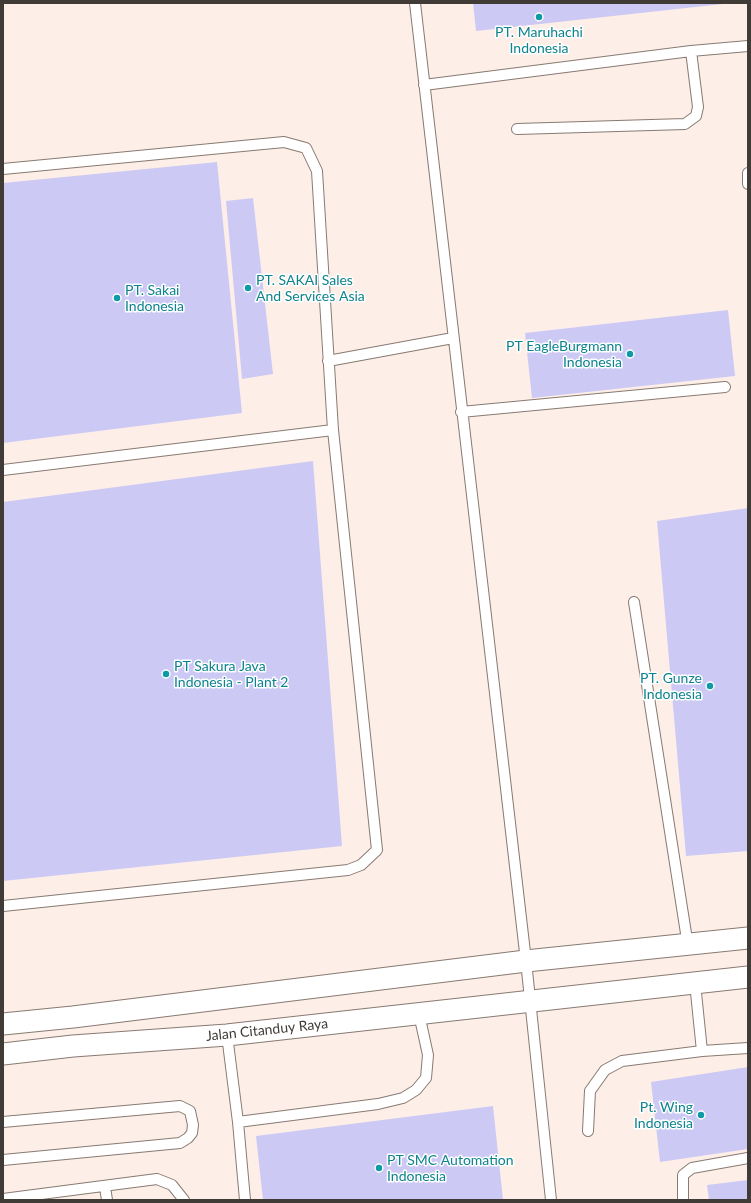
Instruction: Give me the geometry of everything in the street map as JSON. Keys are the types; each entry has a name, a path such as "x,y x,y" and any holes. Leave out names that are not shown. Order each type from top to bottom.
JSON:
{"street":[{"path":"3,1024 73,1018 526,961 688,946 748,938"},
{"name":"Jalan Citanduy Raya","path":"3,1054 73,1046 227,1035 748,977"},
{"path":"73,1018 73,1046"}],"lane":[{"path":"415,3 454,338 461,412 531,1002 550,1200"},
{"path":"424,85 691,51 748,46"},
{"path":"517,129 685,124 696,116 698,106 691,51"},
{"path":"3,169 284,142 306,148 317,171 333,430 377,850 360,865 348,870 3,906"},
{"path":"748,173 748,184"},
{"path":"328,361 454,338"},
{"path":"461,412 725,387"},
{"path":"3,470 333,430"},
{"path":"634,602 688,946"},
{"path":"695,983 702,1051"},
{"path":"238,1122 378,1104 403,1098 416,1090 426,1078 428,1055 419,1014"},
{"path":"227,1035 238,1122 245,1200"},
{"path":"588,1131 590,1091 605,1070 622,1061 702,1051 748,1048"},
{"path":"3,1122 180,1106 190,1111 193,1124 192,1133 188,1138 180,1143 3,1160"},
{"path":"683,1200 683,1175 692,1168 748,1158"},
{"path":"3,1199 106,1187 157,1179 172,1185 184,1200"},
{"path":"106,1187 107,1200"}],"shaded area":[{"path":"3,3 748,3 748,1200 3,1200"}],"building":[{"name":"PT. Maruhachi Indonesia","path":"473,3 723,3 723,4 476,31"},
{"name":"PT. Sakai Indonesia","path":"217,162 242,413 3,443 3,183"},
{"name":"PT. SAKAI Sales And Services Asia","path":"253,198 273,374 242,379 226,201"},
{"name":"PT EagleBurgmann Indonesia","path":"728,310 735,376 532,398 525,333"},
{"name":"PT Sakura Java Indonesia - Plant 2","path":"313,461 342,846 3,881 3,502"},
{"name":"PT. Gunze Indonesia","path":"748,508 748,851 686,856 657,521"},
{"name":"Pt. Wing Indonesia","path":"748,1067 748,1149 660,1162 651,1082"},
{"name":"PT SMC Automation Indonesia","path":"493,1106 503,1200 263,1200 256,1136"},
{"path":"748,1180 748,1200 709,1200 707,1185"}],"place":[{"name":"PT. Maruhachi Indonesia","path":"539,17"},
{"name":"PT. SAKAI Sales And Services Asia","path":"248,288"},
{"name":"PT. Sakai Indonesia","path":"117,298"},
{"name":"PT EagleBurgmann Indonesia","path":"630,354"},
{"name":"PT Sakura Java Indonesia - Plant 2","path":"166,674"},
{"name":"PT. Gunze Indonesia","path":"710,686"},
{"name":"Pt. Wing Indonesia","path":"701,1115"},
{"name":"PT SMC Automation Indonesia","path":"379,1168"}]}
